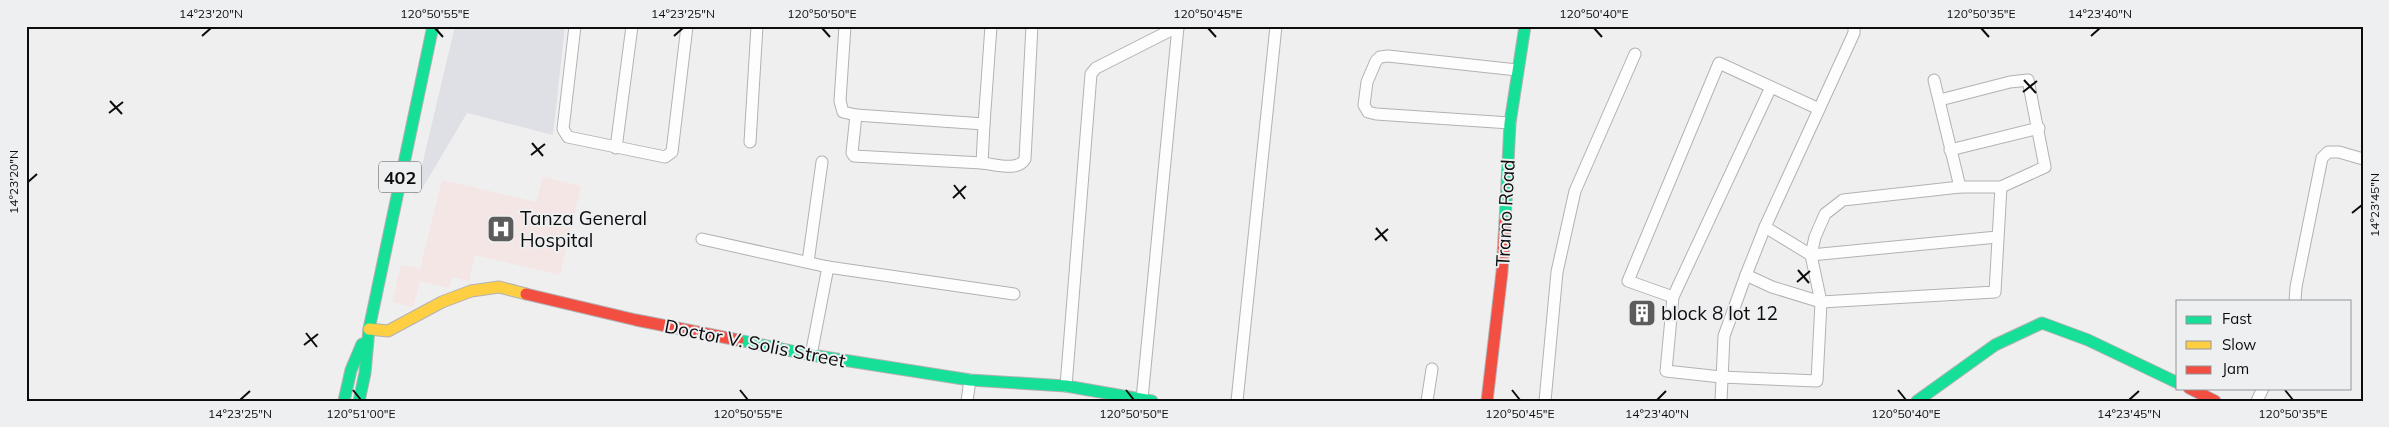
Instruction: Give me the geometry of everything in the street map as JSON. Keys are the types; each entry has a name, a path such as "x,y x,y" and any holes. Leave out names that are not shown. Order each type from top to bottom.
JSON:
{"street":[{"name":"402","path":"359,401 365,374 369,329 433,26"},
{"path":"575,26 562,129 568,136 616,148 665,157 672,152 687,26"},
{"path":"616,148 632,26"},
{"path":"750,142 757,26"},
{"path":"845,26 840,106 843,112 856,115 984,124"},
{"path":"982,163 991,26"},
{"path":"856,115 852,153 854,156 1016,166 1022,164 1025,159 1032,26"},
{"path":"1237,401 1276,26"},
{"name":"Tramo Road","path":"1487,401 1502,272 1510,123 1525,26"},
{"path":"1721,401 1724,336 1765,227 1854,34 1854,26"},
{"path":"1066,386 1091,74 1096,68 1179,27"},
{"path":"1147,400 1179,27"},
{"path":"1545,401 1557,272 1575,192 1634,54"},
{"path":"1510,123 1368,112 1364,105 1367,82 1376,61 1380,57 1388,56 1517,70"},
{"path":"1673,297 1628,281 1719,63 1819,109"},
{"path":"1934,80 1960,187"},
{"path":"1771,87 1673,297 1666,372 1721,377 1817,381 1821,302 1811,255 1815,237 1825,214 1844,200 1960,187 2001,187 2045,167 2039,128 2028,80 2010,82 1940,100"},
{"path":"1950,150 2039,128"},
{"path":"2295,300 2296,287 2322,158 2328,152 2340,152 2363,159"},
{"path":"808,262 822,162"},
{"path":"1746,275 1772,286 1821,302 1995,292 2001,187"},
{"path":"1765,227 1811,255 1997,237"},
{"path":"702,239 828,266 1014,294"},
{"path":"811,355 828,266"},
{"name":"Doctor V. Solis Street","path":"369,329 388,331 442,302 471,290 499,287 636,320 811,355 970,380 1066,386 1147,400"},
{"path":"1917,401 1995,345 2042,323 2088,340 2176,382"},
{"name":"402","path":"344,401 351,370 369,329"},
{"path":"1427,401 1432,368"},
{"path":"966,401 970,380"},
{"path":"2193,390 2215,401"}],"shaded area":[{"path":"455,26 565,26 553,135 467,113 422,189 415,195"},
{"name":"Tanza General Hospital","path":"543,177 581,186 560,275 475,255 469,281 452,277 449,288 420,281 413,307 392,302 401,265 420,269 442,180 536,202"}],"traffic: fast":[{"path":"359,401 365,373 369,329 433,26"},
{"path":"1505,222 1510,123 1525,26"},
{"path":"1917,401 1995,345 2042,323 2088,340 2176,382"},
{"path":"738,340 811,355 970,380 1066,386 1152,401"},
{"path":"344,401 351,370 362,344"}],"traffic: slow":[{"path":"369,329 388,331 442,302 471,291 499,287 526,294"}],"traffic: jam":[{"path":"1487,401 1502,272 1505,222"},
{"path":"526,294 636,320 738,340"},
{"path":"2193,390 2215,401"}],"place":[{"name":"Tanza General Hospital","path":"501,229"},
{"name":"block 8 lot 12","path":"1642,313"}]}
